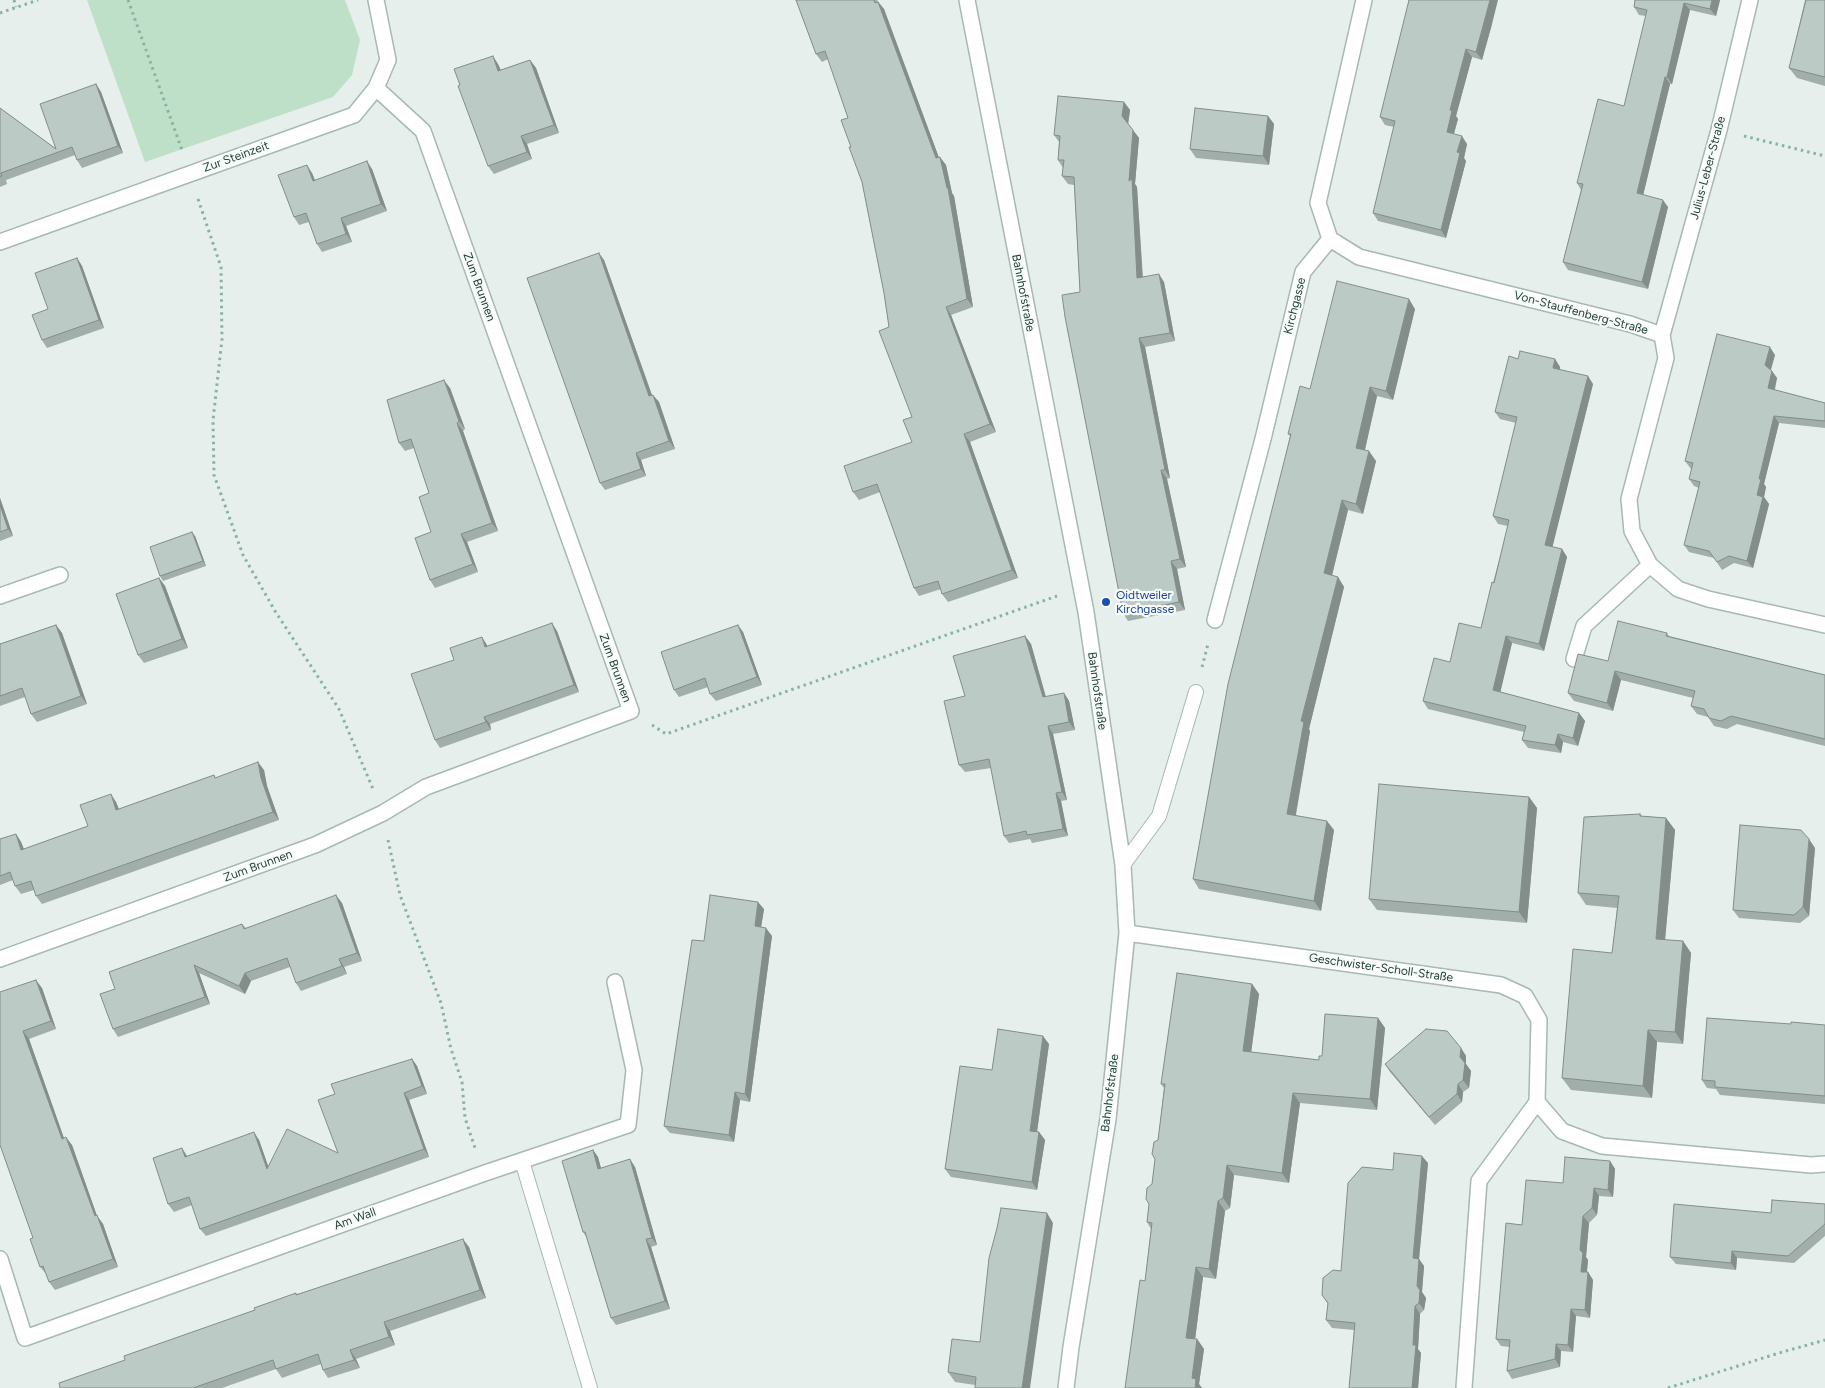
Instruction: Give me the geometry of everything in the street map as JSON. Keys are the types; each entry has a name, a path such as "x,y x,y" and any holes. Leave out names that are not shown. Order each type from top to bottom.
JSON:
{"street":[{"name":"Zur Steinzeit","path":"0,242 354,115 376,88 388,60 376,0"},
{"name":"Bahnhofstraße","path":"967,0 1081,588 1123,865 1127,933 1108,1119 1066,1388"},
{"path":"1330,240 1318,203 1364,0"},
{"name":"Julius-Leber-Straße","path":"1662,335 1719,130 1750,0"},
{"name":"Zum Brunnen","path":"0,959 315,846 383,813 426,787 631,711 423,131 376,88"},
{"name":"Von-Stauffenberg-Straße","path":"1330,240 1359,257 1630,324 1662,335 1666,358 1629,498 1632,531 1650,565 1678,589 1700,597 1825,625"},
{"name":"Kirchgasse","path":"1215,620 1263,439 1303,272 1330,240"},
{"path":"1574,659 1584,626 1650,565"},
{"path":"0,596 60,575"},
{"name":"Geschwister-Scholl-Straße","path":"1127,933 1501,985 1525,996 1539,1020 1537,1102"},
{"name":"Am Wall","path":"0,1259 24,1338 485,1173 628,1125 634,1070 615,982"},
{"path":"1464,1388 1479,1181 1537,1102 1562,1131 1602,1146 1811,1166 1825,1164"}],"lane":[{"path":"1123,865 1159,816 1196,692"},
{"path":"522,1161 590,1388"}],"path":[{"path":"14,0 16,7"},
{"path":"0,13 38,0"},
{"path":"128,0 190,174 221,268 222,339 213,420 214,475 244,555 275,611 339,709 383,813 400,895 441,1003 451,1049 462,1082 465,1118 485,1173"},
{"path":"1719,130 1825,156"},
{"path":"631,711 666,734 1081,588"},
{"path":"1196,692 1215,620"},
{"path":"1668,1388 1779,1352 1825,1340"}],"green space":[{"path":"87,0 345,0 360,40 352,75 333,97 145,162"}],"building":[{"path":"796,0 874,0 875,3 878,2 936,158 940,157 948,188 967,299 946,307 990,424 964,434 1012,570 942,594 938,581 914,588 877,484 853,492 844,466 912,442 903,420 912,417 879,331 889,327 862,182 841,120 848,118 825,51 816,54"},
{"path":"1409,0 1490,0 1476,52 1466,49 1450,110 1452,111 1447,132 1462,136 1457,152 1460,153 1441,230 1373,213 1395,121 1380,117"},
{"path":"1635,0 1712,0 1710,9 1684,3 1667,77 1665,77 1637,193 1663,200 1642,282 1563,262 1583,184 1577,183 1598,99 1624,106 1647,10 1634,7"},
{"path":"1806,0 1825,0 1825,77 1789,68"},
{"path":"493,56 498,71 530,60 554,125 521,136 527,152 488,166 458,86 460,85 454,69"},
{"path":"96,84 118,146 77,160 72,147 1,173 2,176 0,177 0,108 56,149 40,104"},
{"path":"1058,96 1124,102 1122,116 1133,130 1129,181 1132,179 1137,278 1159,274 1170,333 1139,338 1165,470 1161,470 1180,559 1171,561 1179,602 1123,613 1062,295 1080,292 1074,177 1062,176 1064,160 1058,160 1060,136 1054,135"},
{"path":"1195,108 1268,116 1263,156 1190,149"},
{"path":"367,161 381,204 341,218 346,234 317,244 306,213 294,217 278,175 307,165 313,181"},
{"path":"599,253 649,396 653,395 669,441 636,453 641,469 600,483 527,278"},
{"path":"77,258 99,320 42,340 32,315 48,309 35,273"},
{"path":"1337,281 1409,299 1386,391 1370,387 1356,448 1369,451 1356,504 1342,500 1324,573 1338,577 1301,721 1304,722 1287,814 1327,821 1314,901 1193,879 1228,684 1291,434 1288,434 1300,386 1310,389"},
{"path":"1717,334 1770,347 1765,365 1772,371 1768,388 1825,403 1825,421 1774,416 1759,479 1761,479 1757,495 1763,497 1747,561 1729,556 1717,562 1709,551 1684,545 1700,482 1689,479 1693,463 1685,461"},
{"path":"1520,351 1555,359 1553,368 1588,376 1545,545 1562,549 1539,644 1506,636 1493,690 1579,713 1573,738 1558,734 1555,745 1522,740 1526,726 1423,701 1434,658 1450,662 1459,623 1481,628 1492,582 1494,583 1509,520 1493,516 1517,417 1495,412 1509,356 1518,359"},
{"path":"444,380 492,523 461,534 473,564 430,580 415,538 431,532 419,497 429,493 411,439 399,443 387,400"},
{"path":"0,505 8,529 0,532"},
{"path":"192,532 203,561 160,576 150,547"},
{"path":"159,578 182,639 138,655 116,594"},
{"path":"1618,621 1667,633 1666,636 1825,675 1825,739 1731,716 1721,721 1709,718 1704,709 1691,706 1695,691 1615,671 1607,703 1568,693 1578,654 1608,661"},
{"path":"552,623 574,685 484,717 486,722 435,740 411,674 454,660 450,648 482,637 485,647"},
{"path":"56,625 81,696 31,714 22,688 0,696 0,644"},
{"path":"738,625 757,677 710,694 705,678 674,690 661,652"},
{"path":"1025,636 1043,697 1064,693 1069,722 1048,726 1062,792 1056,793 1063,829 1027,835 1026,831 1004,836 989,759 959,765 944,701 965,696 953,656"},
{"path":"258,762 261,778 273,812 36,896 31,881 15,886 10,872 0,876 0,839 16,834 21,850 88,826 80,805 111,794 116,810 214,775 215,778"},
{"path":"1379,784 1529,797 1519,912 1369,899"},
{"path":"1640,814 1640,816 1666,818 1656,939 1683,941 1675,1032 1648,1030 1643,1086 1562,1078 1573,949 1612,953 1619,896 1578,893 1584,817"},
{"path":"1740,825 1801,830 1809,839 1803,907 1794,915 1733,910"},
{"path":"336,895 357,953 339,959 342,966 296,983 287,958 245,973 239,986 194,965 205,997 113,1029 100,994 115,989 109,972 242,924 244,929"},
{"path":"710,895 758,902 755,926 766,928 745,1094 735,1092 729,1135 664,1126 692,940 704,941"},
{"path":"1177,973 1252,984 1243,1051 1319,1060 1319,1056 1322,1056 1325,1014 1378,1018 1370,1099 1293,1093 1282,1173 1227,1165 1223,1198 1218,1201 1209,1269 1196,1267 1186,1338 1197,1339 1192,1378 1196,1379 1195,1388 1125,1388 1140,1280 1145,1281 1152,1223 1147,1222 1149,1204 1146,1199 1147,1188 1152,1184 1155,1159 1152,1154 1154,1142 1158,1140 1165,1084 1161,1084"},
{"path":"36,980 51,1021 23,1031 62,1139 66,1137 113,1259 49,1282 43,1266 40,1267 30,1239 33,1238 0,1145 0,992"},
{"path":"1707,1018 1825,1025 1825,1096 1715,1087 1715,1081 1702,1080"},
{"path":"998,1029 1043,1036 1030,1131 1039,1132 1032,1182 945,1169 960,1066 992,1070"},
{"path":"1426,1029 1447,1031 1461,1048 1460,1057 1465,1063 1463,1080 1458,1084 1457,1094 1429,1117 1385,1064"},
{"path":"412,1059 422,1086 404,1093 424,1149 200,1229 189,1197 168,1204 153,1158 182,1148 185,1157 254,1132 267,1169 287,1129 338,1153 318,1100 335,1094 331,1084"},
{"path":"593,1150 598,1169 630,1159 652,1238 646,1239 665,1301 611,1318 562,1161"},
{"path":"1394,1153 1422,1156 1413,1258 1419,1259 1417,1286 1420,1290 1419,1303 1415,1306 1413,1345 1416,1345 1412,1388 1349,1388 1355,1323 1326,1320 1328,1303 1322,1295 1323,1278 1333,1270 1341,1271 1348,1183 1362,1167 1393,1170"},
{"path":"1565,1157 1610,1161 1608,1190 1594,1188 1592,1208 1583,1216 1580,1250 1583,1253 1581,1272 1588,1272 1585,1310 1571,1309 1568,1345 1556,1344 1555,1359 1507,1371 1510,1340 1496,1339 1506,1223 1522,1225 1526,1180 1563,1183"},
{"path":"1772,1200 1825,1204 1825,1224 1788,1256 1732,1251 1731,1263 1670,1257 1674,1204 1771,1213"},
{"path":"1001,1208 1047,1213 1022,1388 975,1388 976,1377 948,1372 952,1339 980,1342 989,1258"},
{"path":"463,1239 480,1290 384,1322 389,1337 350,1350 354,1360 323,1370 318,1354 276,1369 273,1360 193,1388 60,1388 59,1383 125,1360 124,1356 255,1310 254,1308 296,1293 296,1295"}],"place":[{"name":"Oidtweiler Kirchgasse","path":"1106,602"}]}
